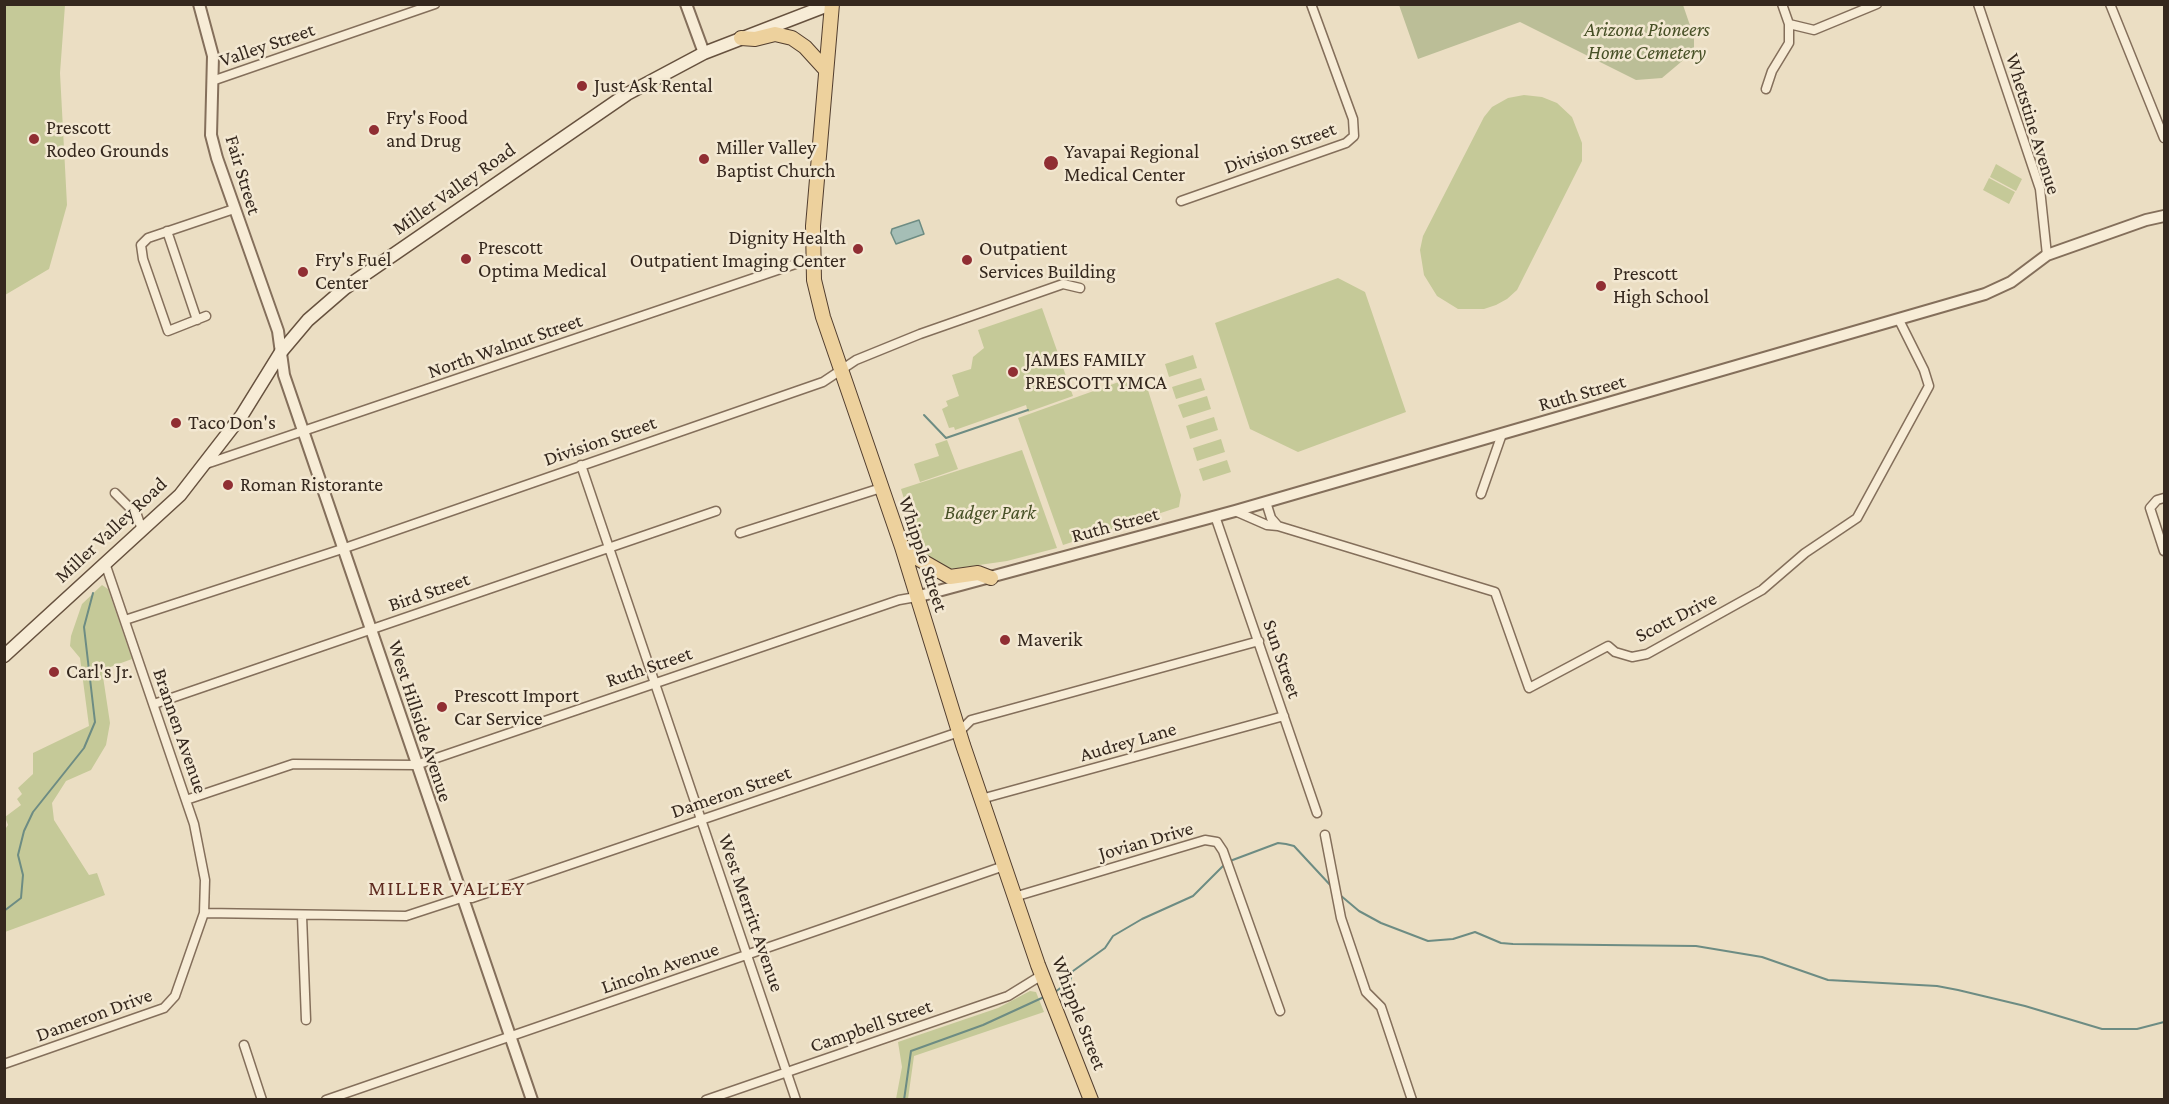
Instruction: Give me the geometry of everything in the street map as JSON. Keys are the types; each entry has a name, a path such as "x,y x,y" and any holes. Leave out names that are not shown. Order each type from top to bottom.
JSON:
{"main road":[{"name":"Miller Valley Road","path":"4,656 180,495 242,415 280,352 308,320 345,288 627,94 704,53 831,4"},
{"name":"Whipple Street","path":"831,4 813,258 814,280 841,372 903,550 958,732 1042,975 1091,1100"},
{"path":"741,38 755,39 775,34 792,38 805,47 826,70"},
{"path":"903,550 950,577 978,573 991,578"}],"street":[{"name":"Fair Street","path":"199,4 211,43 211,135 234,209 278,332 280,352"},
{"name":"Valley Street","path":"212,81 435,4"},
{"path":"686,4 704,53"},
{"name":"Division Street","path":"1181,201 1346,143 1354,136 1353,119 1311,4"},
{"path":"1766,89 1772,70 1789,43 1789,24 1782,4"},
{"path":"1789,24 1814,30 1877,4"},
{"name":"Whetstine Avenue","path":"1978,4 2040,189 2047,255"},
{"path":"2110,4 2164,138"},
{"path":"206,316 168,331 143,259 141,245 148,238 234,209"},
{"name":"Ruth Street","path":"186,800 293,765 416,765 899,600 991,578 1235,511 1986,294 2012,282 2047,255 2146,220 2164,216"},
{"path":"167,231 197,320"},
{"name":"North Walnut Street","path":"206,464 303,433 813,258"},
{"name":"Division Street","path":"125,620 342,549 822,382 841,372 856,360 920,334 1063,284 1080,288"},
{"name":"Scott Drive","path":"1235,511 1267,525 1278,526 1495,592 1529,688 1608,646 1615,652 1632,657 1647,654 1769,584 1805,553 1857,518 1929,386 1924,370 1899,320"},
{"name":"West Hillside Avenue","path":"280,352 284,375 342,549 532,1100"},
{"path":"1481,494 1503,434"},
{"name":"West Merritt Avenue","path":"581,465 657,683 796,1100"},
{"path":"740,533 881,488"},
{"path":"115,493 137,515 142,530"},
{"path":"2164,498 2157,500 2150,507 2164,551"},
{"path":"1266,502 1271,518 1278,526"},
{"name":"Bird Street","path":"154,704 716,511"},
{"name":"Sun Street","path":"1215,516 1317,813"},
{"name":"Brannen Avenue","path":"105,563 186,800 201,852 205,880 204,913"},
{"name":"Dameron Street","path":"204,913 396,917 461,898 472,898 958,732 971,720 1258,641"},
{"name":"Audrey Lane","path":"981,800 1284,716"},
{"path":"1324,835 1341,918 1366,992 1381,1007 1412,1100"},
{"name":"Jovian Drive","path":"1014,897 1205,840 1217,842 1223,851 1280,1011"},
{"name":"Lincoln Avenue","path":"326,1100 1004,866"},
{"name":"Dameron Drive","path":"4,1064 164,1008 175,996 204,913"},
{"path":"302,916 306,1020"},
{"name":"Campbell Street","path":"706,1100 1008,996 1042,975"},
{"path":"244,1045 262,1100"}],"green space":[{"name":"Prescott Rodeo Grounds","path":"5,4 65,5 60,73 67,205 49,269 5,295"},
{"name":"Arizona Pioneers Home Cemetery","path":"1399,5 1683,5 1694,37 1694,51 1662,78 1636,80 1520,22 1418,59"},
{"path":"1524,95 1542,97 1557,103 1572,117 1582,143 1582,161 1517,290 1507,299 1484,309 1458,309 1437,296 1424,275 1420,250 1423,236 1484,117 1492,107 1508,98"},
{"path":"1996,164 2022,179 2016,191 1990,177"},
{"path":"1989,178 2015,192 2009,204 1983,190"},
{"path":"1338,278 1365,292 1406,412 1298,452 1250,429 1215,323"},
{"name":"JAMES FAMILY PRESCOTT YMCA","path":"1042,308 1073,396 1028,412 1026,405 955,430 954,427 949,428 942,409 948,406 946,401 959,396 952,375 971,369 973,357 984,348 978,330"},
{"path":"1193,355 1197,368 1169,377 1165,364"},
{"path":"1130,378 1147,387 1181,495 1179,507 1063,545 1018,418"},
{"path":"1201,378 1205,390 1176,399 1172,387"},
{"path":"1207,396 1211,409 1183,418 1178,405"},
{"path":"1214,417 1218,430 1190,439 1186,426"},
{"path":"1221,439 1225,452 1197,461 1193,448"},
{"path":"947,440 958,469 920,482 914,464 939,456 935,444"},
{"name":"Badger Park","path":"1022,450 1057,548 1007,561 951,569 930,559 919,549 901,489"},
{"path":"1227,460 1231,472 1203,481 1199,469"},
{"path":"102,585 108,589 132,659 102,670 110,723 106,745 91,770 66,781 52,803 54,820 89,875 97,873 105,895 5,932 4,831 8,825 5,817 21,805 17,799 22,794 18,788 33,774 33,753 89,726 80,658 70,646 82,604"},
{"path":"1030,991 1036,992 1044,1012 914,1056 908,1099 896,1099 902,1067 898,1042 998,1008"}],"water":[{"path":"919,220 924,234 896,244 891,233 892,229"}],"waterway":[{"path":"924,415 946,438 1028,410"},
{"path":"4,911 21,898 23,875 18,855 24,831 33,812 84,748 95,722 84,627 93,593"},
{"path":"1230,861 1278,843 1294,846 1332,887"},
{"path":"1055,992 1070,981 1073,971 1105,948 1113,936 1142,919 1193,896 1225,864"},
{"path":"1340,895 1359,911 1381,923 1428,941 1453,939 1475,932 1501,943 1513,944 1696,946 1762,957 1828,980 1937,986 1958,990 2025,1006 2102,1029 2137,1029 2164,1022"},
{"path":"904,1100 911,1051 983,1025 1044,997"}],"place":[{"name":"Just Ask Rental","path":"582,86"},
{"name":"Fry's Food and Drug","path":"374,130"},
{"name":"Prescott Rodeo Grounds","path":"34,139"},
{"name":"Miller Valley Baptist Church","path":"704,159"},
{"name":"Yavapai Regional Medical Center","path":"1051,163"},
{"name":"Dignity Health Outpatient Imaging Center","path":"858,249"},
{"name":"Prescott Optima Medical","path":"466,259"},
{"name":"Outpatient Services Building","path":"967,260"},
{"name":"Fry's Fuel Center","path":"303,272"},
{"name":"Prescott High School","path":"1601,286"},
{"name":"JAMES FAMILY PRESCOTT YMCA","path":"1013,372"},
{"name":"Taco Don's","path":"176,423"},
{"name":"Roman Ristorante","path":"228,485"},
{"name":"Maverik","path":"1005,640"},
{"name":"Carl's Jr.","path":"54,672"},
{"name":"Prescott Import Car Service","path":"442,707"}],"district":[{"name":"MILLER VALLEY","path":"447,889"}]}
